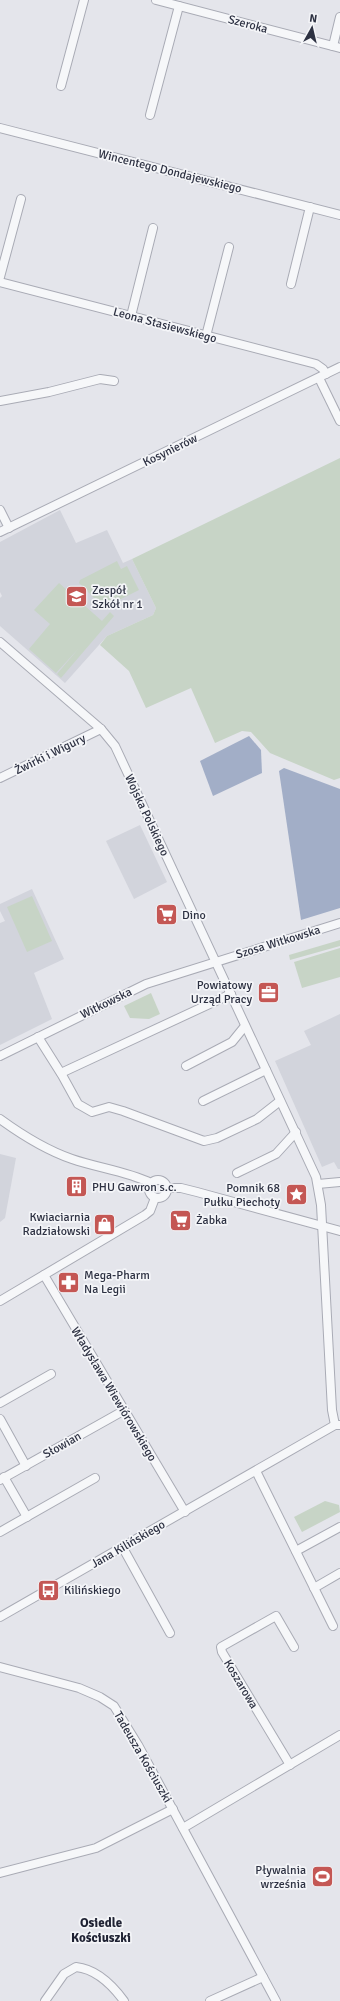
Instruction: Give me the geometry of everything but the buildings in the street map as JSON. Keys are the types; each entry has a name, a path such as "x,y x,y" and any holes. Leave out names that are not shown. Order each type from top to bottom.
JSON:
{"street":[{"path":"61,86 84,0"},
{"name":"Szeroka","path":"156,0 185,4 336,47"},
{"path":"150,115 185,4"},
{"path":"336,47 340,18"},
{"name":"Wincentego Dondajewskiego","path":"0,128 340,215"},
{"path":"0,277 21,199"},
{"path":"291,284 310,207"},
{"path":"131,316 153,228"},
{"path":"206,336 229,247"},
{"name":"Leona Stasiewskiego","path":"0,282 316,364 323,369 322,376"},
{"name":"Kosynierów","path":"0,532 340,367"},
{"path":"322,376 340,421"},
{"path":"0,401 49,392 100,380 114,380"},
{"path":"0,510 9,528"},
{"name":"Wojska Polskiego","path":"0,642 101,729 115,746 280,1101 296,1132 318,1184 322,1226 332,1410 338,1426"},
{"name":"Żwirki i Wigury","path":"0,778 101,729"},
{"name":"Szosa Witkowska","path":"216,962 340,923"},
{"name":"Witkowska","path":"0,1056 146,984 216,962"},
{"path":"61,1072 231,994"},
{"path":"186,1066 232,1042 245,1026"},
{"path":"38,1037 61,1072 78,1104 85,1110 92,1112 109,1108 122,1110 204,1141 217,1138 257,1119 270,1107 280,1101"},
{"path":"203,1101 266,1070"},
{"path":"0,1119 19,1133 54,1152 94,1166 126,1173 151,1183"},
{"path":"237,1173 276,1154 296,1132"},
{"path":"155,1198 149,1192 151,1183 155,1180 161,1180 166,1183 168,1188"},
{"path":"318,1184 340,1182"},
{"path":"155,1198 164,1196 168,1188"},
{"path":"168,1188 181,1188 340,1231"},
{"path":"0,1301 145,1215 150,1211 155,1198"},
{"name":"Władysława Wiewiórowskiego","path":"44,1275 184,1512"},
{"path":"0,1403 51,1374"},
{"name":"Słowian","path":"2,1479 124,1411"},
{"path":"0,1419 26,1466"},
{"name":"Jana Kilińskiego","path":"0,1617 338,1426"},
{"path":"256,1471 333,1626"},
{"path":"0,1532 95,1478"},
{"path":"2,1479 27,1517"},
{"path":"296,1551 340,1527"},
{"path":"123,1548 170,1633"},
{"path":"314,1588 340,1573"},
{"name":"Koszarowa","path":"290,1765 222,1652 221,1647 276,1616 294,1647"},
{"name":"Tadeusza Kościuszki","path":"0,1667 79,1688 100,1697 114,1706 173,1809 276,2001"},
{"path":"183,1828 340,1735"},
{"name":"Tadeusza Kościuszki","path":"0,1873 96,1848 173,1809"},
{"path":"45,2001 64,1974 76,1967 95,1974 110,1986 124,2001"},
{"path":"210,2001 263,1977"}],"shaded area":[{"name":"Zespół Szkół nr 1","path":"60,510 76,543 107,530 123,563 132,559 156,608 153,615 107,636 65,683 0,626 0,598 2,596 0,592 0,542"},
{"path":"140,825 167,882 134,899 106,841"},
{"path":"32,889 64,959 34,973 52,1019 0,1045 0,923 5,921 0,911 0,904"},
{"path":"340,1014 340,1169 338,1169 334,1162 322,1167 275,1061 311,1045 304,1031"},
{"path":"0,1154 16,1158 5,1218 0,1222"}],"green space":[{"path":"340,458 340,778 334,780 270,753 251,732 242,731 215,743 191,688 146,708 129,671 100,645 107,636 153,615 156,608 132,559"},
{"path":"117,561 121,569 127,566 139,590 105,607 102,601 95,599 79,583 80,580"},
{"path":"59,583 102,621 110,612 114,616 61,678 57,674 79,648 56,673 29,649 50,624 34,610"},
{"path":"32,896 52,941 27,952 7,907"},
{"path":"340,940 340,946 290,960 289,955"},
{"path":"340,948 340,977 302,988 294,962"},
{"path":"151,993 160,1014 149,1019 130,1018 124,1006"},
{"path":"325,1501 339,1505 340,1512 302,1532 294,1517"}],"water":[{"path":"249,736 261,750 262,773 213,796 200,761"},
{"path":"284,768 340,789 340,908 301,920 279,771"}],"place":[{"name":"Zespół Szkół nr 1","path":"76,597"},
{"name":"Dino","path":"167,915"},
{"name":"Powiatowy Urząd Pracy","path":"268,992"},
{"name":"PHU Gawron s.c.","path":"76,1187"},
{"name":"Pomnik 68 Pułku Piechoty","path":"296,1195"},
{"name":"Żabka","path":"181,1220"},
{"name":"Kwiaciarnia Radziałowski","path":"105,1224"},
{"name":"Mega-Pharm Na Legii","path":"69,1282"},
{"name":"Kilińskiego","path":"48,1590"},
{"name":"Pływalnia września","path":"322,1877"}],"district":[{"name":"Osiedle Kościuszki","path":"101,1930"}]}
